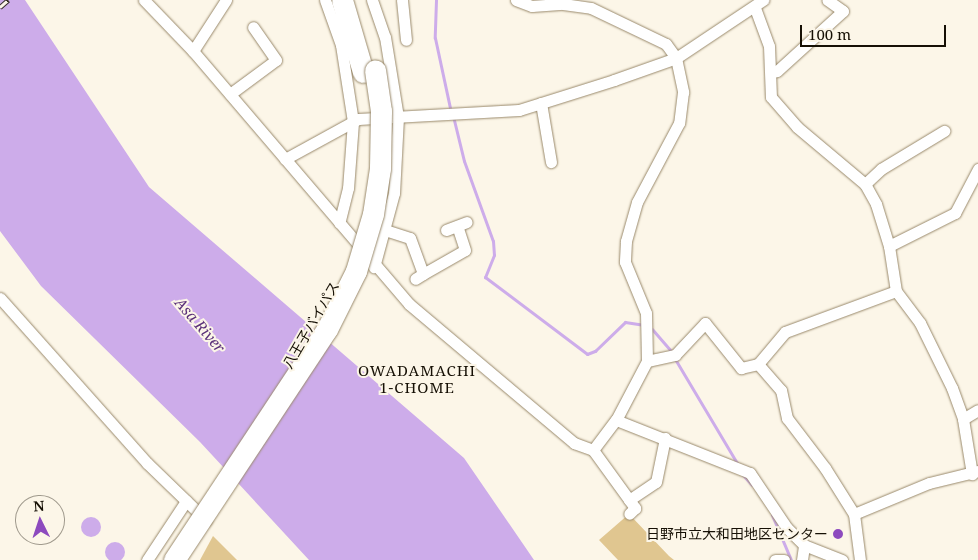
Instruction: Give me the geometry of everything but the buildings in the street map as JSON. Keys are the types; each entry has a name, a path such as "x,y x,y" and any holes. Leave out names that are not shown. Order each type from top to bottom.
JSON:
{"highway":[{"path":"334,0 365,64"},
{"name":"八王子バイパス","path":"174,560 327,330 356,271 373,214 380,168 381,111 342,0"},
{"name":"八王子バイパス","path":"158,560 316,323 340,274 356,228 365,179 368,122 365,64 356,0"}],"street":[{"path":"144,0 193,51 374,267 409,304 574,443 593,450 635,508 629,514"},
{"path":"193,51 226,0"},
{"path":"325,0 341,45 353,122 350,180 339,223"},
{"path":"372,0 385,37 398,117 397,166 385,230 374,267"},
{"path":"402,0 406,40"},
{"path":"516,0 532,6 563,4 591,8 666,44 676,58 683,92 679,123 637,202 626,241 624,262 646,313 647,361 616,420 593,450"},
{"path":"285,159 353,122 398,117 519,110 541,103 676,58 755,8 763,0"},
{"path":"772,72 777,71 843,11 827,0"},
{"path":"755,8 769,46 772,72 769,81 771,97 782,112 847,172 865,184 876,204 889,246 896,291 924,331 952,388 963,419 976,472 928,483 854,514"},
{"path":"230,94 276,60 252,27"},
{"path":"541,103 552,162"},
{"path":"865,184 881,169 944,131"},
{"path":"889,246 955,213 978,169"},
{"path":"385,230 410,238 419,277 465,250 457,226"},
{"path":"647,361 675,355 704,323 741,368 758,364 785,332 896,291"},
{"path":"0,298 186,501 210,524 186,560"},
{"path":"758,364 781,390 787,418 825,468 854,514 860,560"},
{"path":"963,419 978,410"},
{"path":"616,420 750,473 770,499 783,523 804,545 842,560"},
{"path":"630,500 656,482 665,438"},
{"path":"147,560 186,501"},
{"path":"802,560 804,545"},
{"path":"775,560 784,560"}],"shaded area":[{"path":"629,514 674,560 618,560 599,540"},
{"path":"213,536 237,560 200,560"}],"water":[{"name":"Asa River","path":"0,0 25,0 149,187 464,458 534,560 309,560 200,442 41,286 0,231"},
{"path":"91,517 98,520 101,527 98,534 91,537 84,534 81,527 84,520"},
{"path":"115,542 122,545 125,552 122,559 115,562 108,559 105,552 108,545"}],"waterway":[{"path":"436,0 435,38 450,108"},
{"path":"453,116 464,161 493,241 494,255 485,277 587,354 595,351 625,322 643,325"},
{"path":"652,329 673,353"},
{"path":"675,359 737,463"},
{"path":"743,475 752,485"},
{"path":"772,515 791,560"}],"railway":[{"path":"0,7 8,0"}],"place":[{"name":"日野市立大和田地区センター","path":"838,534"}],"district":[{"name":"OWADAMACHI 1-CHOME","path":"417,378"}]}
